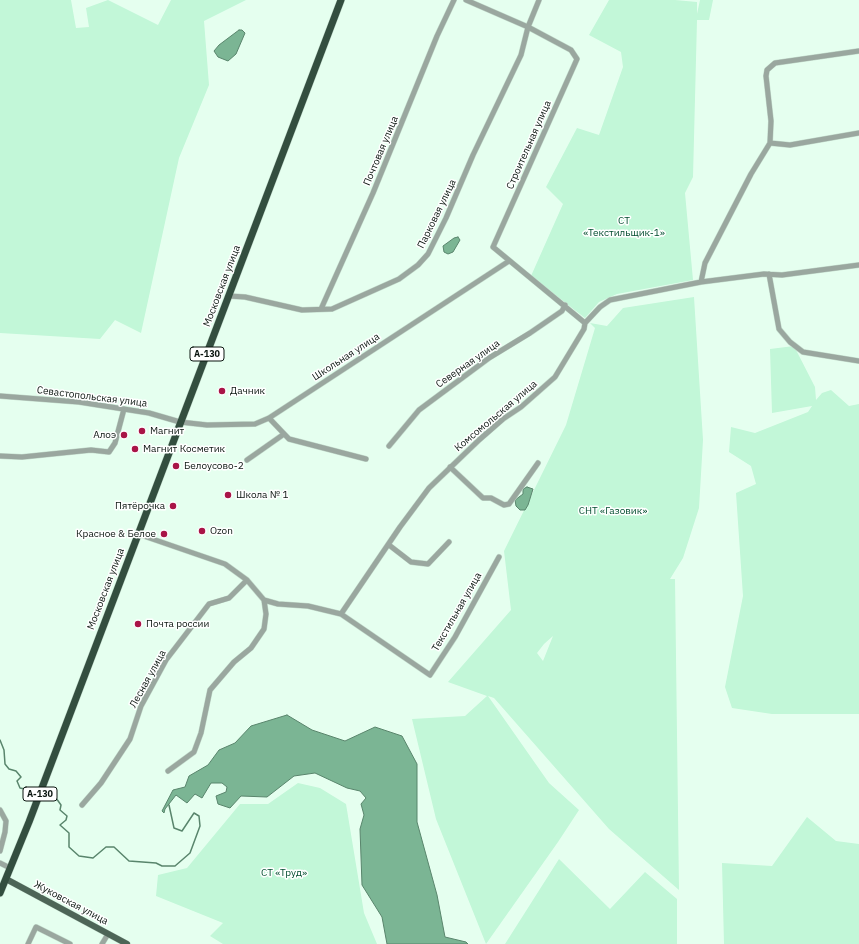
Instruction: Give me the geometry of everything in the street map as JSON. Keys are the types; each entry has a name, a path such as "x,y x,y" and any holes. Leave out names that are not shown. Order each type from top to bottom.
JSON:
{"highway":[{"name":"Московская улица","path":"0,893 29,822 341,0"}],"main road":[{"name":"Жуковская улица","path":"6,879 126,944"}],"street":[{"name":"Почтовая улица","path":"321,309 373,193 437,36 454,0"},
{"path":"466,0 528,27"},
{"name":"Парковая улица","path":"229,296 245,297 302,310 332,310 399,279 418,265 428,254 521,55 528,27 539,0"},
{"name":"Строительная улица","path":"509,261 493,247 576,59 571,50 528,27"},
{"path":"700,282 704,263 751,174 770,143 772,121 766,76 767,70 772,65 859,51"},
{"path":"770,143 790,145 859,133"},
{"path":"509,261 565,305 585,323"},
{"name":"Школьная улица","path":"180,422 207,425 255,424 269,418 509,261"},
{"name":"Комсомольская улица","path":"341,614 429,488 479,440 503,419 521,408 555,377 584,329 585,323 600,307 610,300 700,282 768,274 782,275 859,265"},
{"path":"768,274 779,329 790,342 803,352 859,361"},
{"name":"Северная улица","path":"389,446 419,410 489,358 530,334 562,311 565,305"},
{"name":"Севастопольская улица","path":"0,396 79,402 149,413 180,422"},
{"path":"0,456 22,458 91,450 109,452 115,443 124,409"},
{"path":"269,418 289,439 366,460"},
{"path":"247,460 284,434"},
{"path":"450,467 483,498 491,498 504,505 509,504 538,463"},
{"path":"138,534 225,564 247,580 264,600 266,614 264,629 251,648 234,662 210,690 194,752 168,771"},
{"path":"389,545 411,562 428,564 449,542"},
{"name":"Текстильная улица","path":"341,614 430,674 455,637 498,557"},
{"name":"Лесная улица","path":"82,805 101,783 130,739 141,706 166,660 209,604 230,598 247,580"},
{"path":"264,600 278,604 308,606 341,614"},
{"path":"0,810 6,821 5,832 0,850"},
{"path":"0,864 10,868"},
{"path":"28,944 36,927 70,944"},
{"path":"102,944 108,934"}],"green space":[{"path":"0,0 71,0 76,28 89,27 86,8 108,0 158,25 171,0 246,0 204,21 209,85 179,158 141,333 115,320 100,339 0,333"},
{"name":"СТ «Текстильщик-1»","path":"609,0 675,0 697,2 697,14 700,0 713,0 709,20 697,20 693,177 685,193 693,280 617,294 599,302 585,318 531,276 563,204 546,187 577,128 599,135 623,67 621,52 589,35"},
{"name":"СНТ «Газовик»","path":"694,297 703,440 699,508 683,558 670,579 675,579 679,890 609,829 494,698 488,696 549,783 579,810 486,944 436,819 412,719 465,716 487,696 448,682 511,610 504,551 566,425 595,328 590,323 607,326 623,308","holes":["553,636 543,661 537,653"]},
{"path":"794,346 815,387 816,400 822,393 831,390 849,406 859,404 859,714 772,714 732,708 725,687 743,596 736,493 756,484 751,466 729,452 731,427 755,433 808,412 812,406 772,413 770,349"},
{"name":"СТ «Труд»","path":"298,783 320,788 346,804 364,913 377,944 223,944 210,936 223,923 156,896 158,875 187,868 240,804 268,804"},
{"path":"807,817 836,841 859,844 859,944 724,944 722,863 772,866"},
{"path":"559,859 610,909 645,872 677,899 677,944 505,944"}],"shaded area":[{"path":"239,30 242,30 245,33 236,54 228,61 218,57 214,51 219,45"},
{"path":"458,237 460,240 453,252 448,254 444,252 443,246 454,238"},
{"path":"527,487 533,489 525,510 520,510 516,506 515,500 523,494 523,489"},
{"path":"287,715 312,730 345,741 375,727 402,736 417,764 417,822 437,895 445,937 466,942 468,944 387,944 382,917 362,885 360,829 364,815 361,804 366,798 360,791 347,788 315,773 294,776 267,797 241,796 230,808 218,804 216,796 226,792 227,787 222,783 211,783 202,798 195,794 187,803 176,795 165,809 164,813 162,811 173,790 185,787 189,776 208,765 219,750 235,743 251,726"}],"waterway":[{"path":"0,740 4,750 5,764 9,769 16,771 21,777 17,781 20,788 29,790"},
{"path":"49,797 56,798 61,805 60,810 67,816 66,820 60,825 69,833 69,847 79,856 93,858 106,847 114,847 129,861 156,863 162,866 175,866 190,853 200,826 199,816 194,813 182,831 174,828 169,805"}],"place":[{"name":"Дачник","path":"222,391"},
{"name":"Магнит","path":"142,431"},
{"name":"Алоэ","path":"124,435"},
{"name":"Магнит Косметик","path":"135,449"},
{"name":"Белоусово-2","path":"176,466"},
{"name":"Школа № 1","path":"228,495"},
{"name":"Пятёрочка","path":"173,506"},
{"name":"Ozon","path":"202,531"},
{"name":"Красное & Белое","path":"164,534"},
{"name":"Почта россии","path":"138,624"}]}
